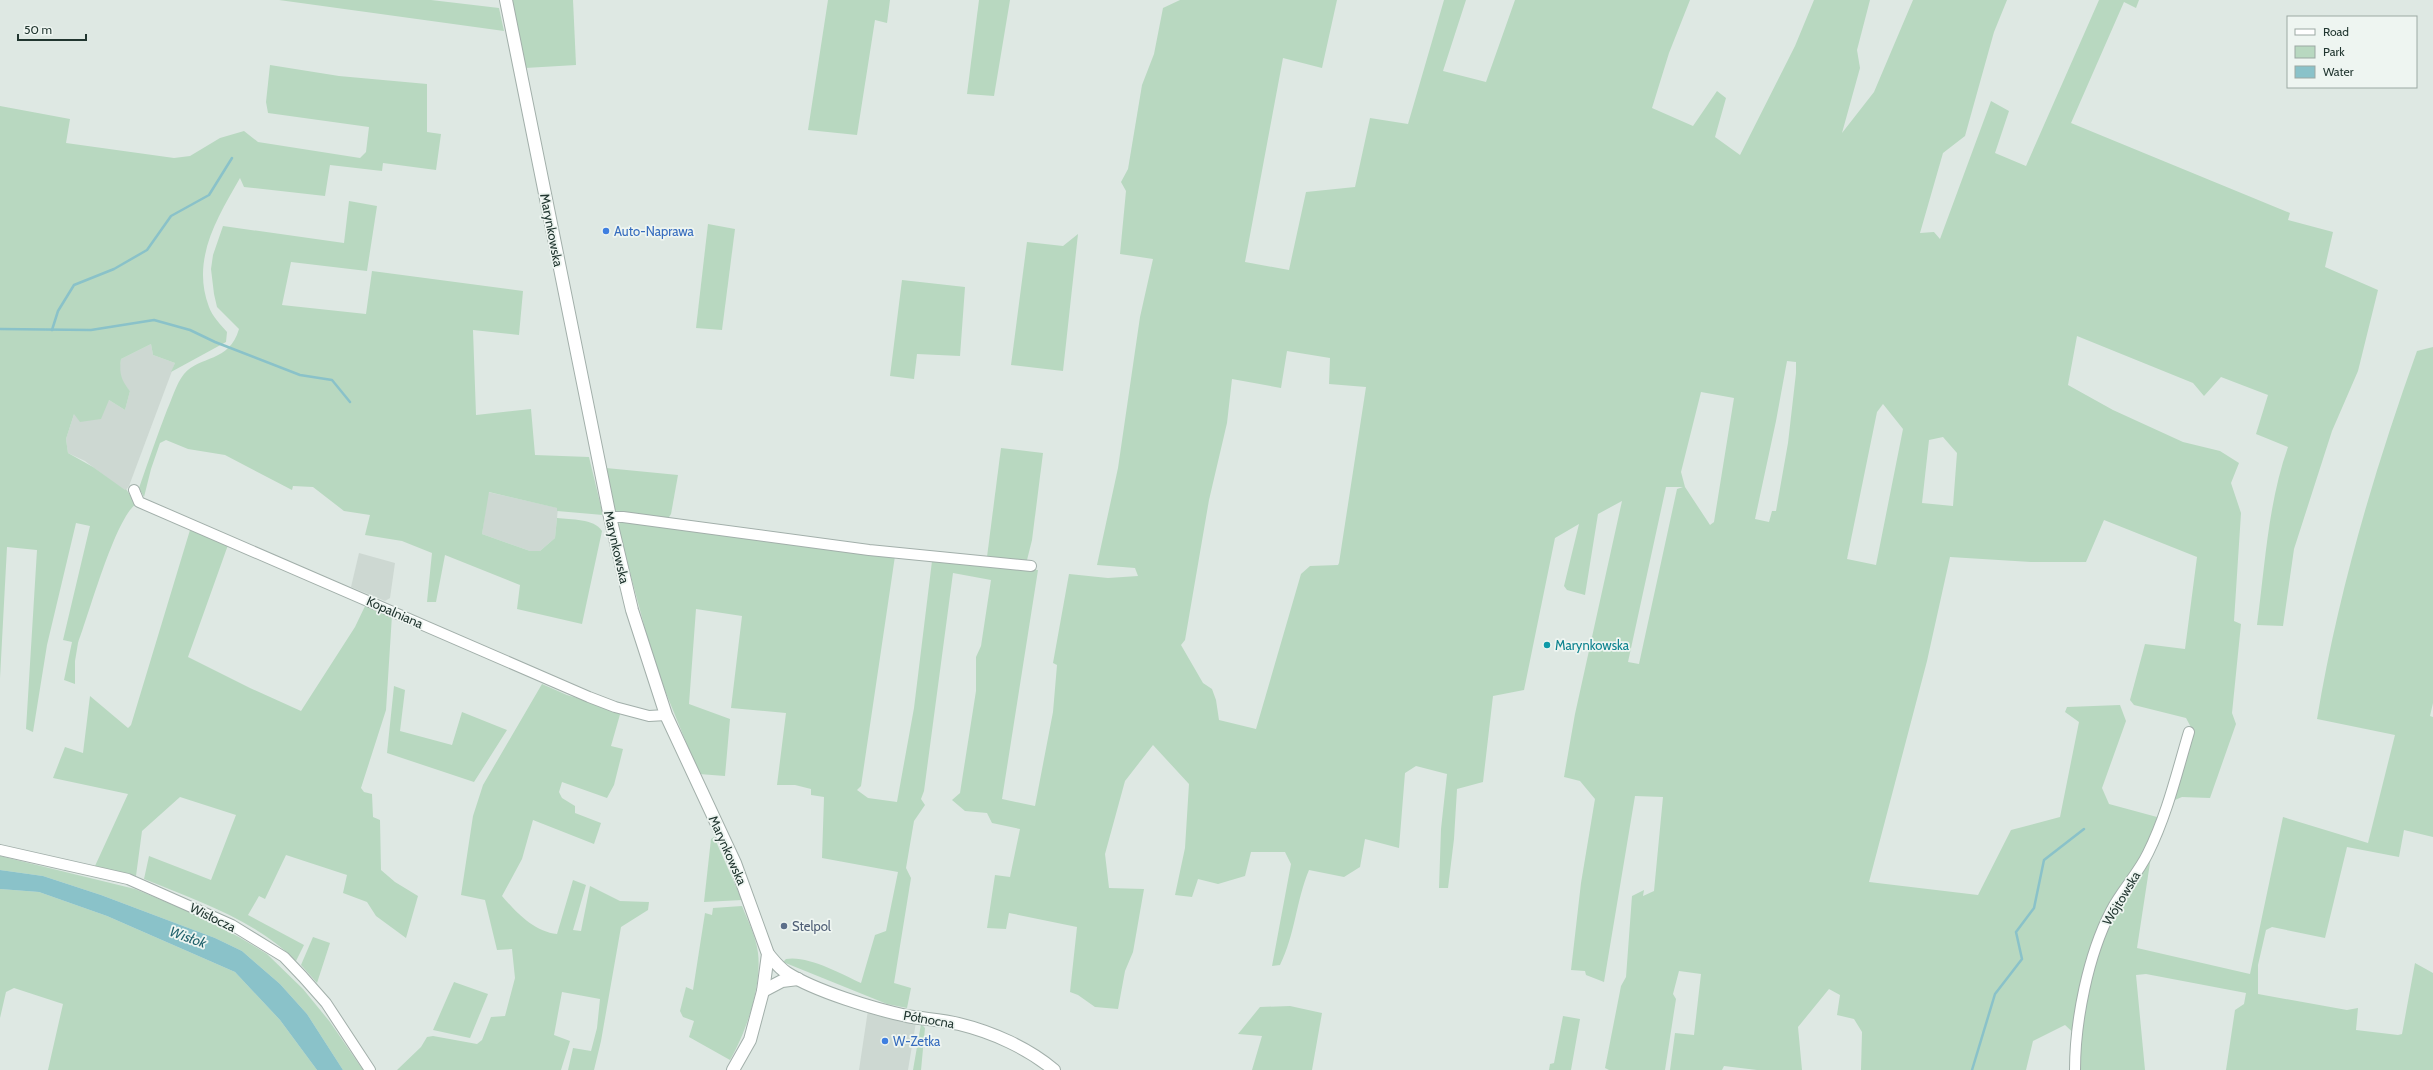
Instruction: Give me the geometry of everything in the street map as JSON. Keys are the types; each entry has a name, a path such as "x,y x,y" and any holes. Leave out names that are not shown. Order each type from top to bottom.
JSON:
{"street":[{"name":"Marynkowska","path":"506,0 610,517 632,610 666,715 735,863 768,954 763,991 750,1040 733,1070"},
{"name":"Kopalniana","path":"134,490 139,502 399,613 539,677 615,707 649,716 666,715"},
{"path":"610,517 624,517 869,550 1031,566"},
{"name":"Wójtowska","path":"2075,1070 2075,1050 2083,1000 2097,942 2111,910 2134,879 2149,852 2189,732"},
{"name":"Wisłocza","path":"0,850 128,880 232,925 284,957 326,1004 370,1070"},
{"name":"Północna","path":"768,954 777,966 798,979 865,1004 906,1016 959,1024 1002,1038 1042,1060 1054,1070"},
{"path":"763,991 782,981 798,979"}],"shaded area":[{"path":"151,344 153,355 175,363 129,486 125,491 85,461 68,453 66,439 74,414 109,400 125,410 130,391 122,382 119,373 121,359"},
{"path":"488,492 558,508 555,538 540,551 530,551 482,534"},
{"path":"359,553 395,563 390,598 385,601 351,587"},
{"path":"868,1010 916,1022 908,1070 859,1070"}],"green space":[{"path":"279,0 431,0 499,8 504,31"},
{"path":"512,0 573,0 576,65 525,68"},
{"path":"828,0 890,0 887,23 875,20 857,135 808,130"},
{"path":"979,0 1010,0 994,96 967,94"},
{"path":"1180,0 1337,0 1322,68 1283,58 1245,262 1289,270 1306,192 1355,187 1370,118 1408,124 1444,0 1466,0 1443,71 1486,82 1515,0 1690,0 1669,53 1652,108 1693,126 1717,91 1726,98 1715,137 1740,155 1795,46 1814,0 1870,0 1857,50 1860,68 1842,133 1874,92 1913,0 2007,0 1994,32 1965,136 1943,153 1920,233 1934,232 1940,239 1991,101 2009,111 1995,153 2026,166 2099,0 2139,0 2136,8 2124,2 2071,123 2290,213 2288,220 2333,232 2325,267 2378,290 2358,371 2332,431 2294,549 2283,626 2257,625 2272,512 2281,468 2288,447 2256,434 2268,395 2221,377 2204,396 2193,383 2077,336 2068,385 2113,410 2183,442 2220,451 2239,463 2231,483 2241,513 2234,621 2241,624 2232,713 2236,724 2210,798 2182,797 2170,802 2194,733 2186,718 2134,705 2130,700 2145,644 2185,649 2197,557 2104,520 2086,562 2031,562 1950,557 1927,661 1869,882 1978,895 2011,830 2060,817 2079,722 2065,712 2067,707 2120,705 2126,721 2102,788 2109,804 2157,817 2137,948 2250,974 2283,817 2368,843 2395,735 2317,719 2335,625 2359,533 2386,441 2417,351 2433,347 2433,703 2430,716 2433,717 2433,837 2404,830 2399,857 2347,847 2325,938 2272,927 2266,930 2258,965 2258,994 2347,1010 2358,1008 2356,1030 2398,1035 2402,1034 2415,963 2433,973 2433,1070 2226,1070 2235,1010 2244,1004 2246,993 2146,974 2136,975 2145,1070 2078,1070 2080,1039 2065,1025 2033,1041 2026,1070 1861,1070 1862,1032 1854,1019 1837,1015 1840,995 1829,989 1798,1027 1802,1070 1757,1070 1724,1066 1722,1070 1670,1070 1675,1033 1694,1035 1701,974 1679,971 1673,994 1676,999 1665,1070 1609,1070 1605,1068 1621,986 1626,977 1632,896 1644,890 1643,896 1654,891 1663,797 1635,796 1604,982 1586,975 1585,971 1571,970 1581,883 1595,799 1580,781 1564,777 1575,714 1622,501 1598,514 1585,595 1567,590 1564,586 1579,524 1555,538 1524,690 1493,696 1483,782 1457,789 1454,839 1448,888 1439,888 1441,829 1447,774 1416,766 1405,773 1399,848 1365,839 1360,867 1344,877 1309,870 1285,954 1280,965 1272,966 1291,864 1285,852 1251,852 1245,876 1218,884 1198,879 1192,897 1175,895 1185,848 1189,784 1153,745 1125,781 1105,854 1109,888 1144,889 1133,952 1125,971 1118,1009 1095,1007 1078,995 1070,992 1077,927 1009,913 1006,929 987,928 995,875 1010,877 1020,829 992,823 987,813 965,811 952,800 960,793 976,691 976,657 981,646 991,580 953,573 924,791 921,799 925,805 914,821 906,868 911,878 894,983 911,988 907,1008 887,1004 783,962 786,959 794,959 814,962 861,983 875,935 886,931 898,872 822,858 824,797 811,795 811,789 795,785 777,785 786,713 731,708 742,616 696,609 689,704 730,719 725,776 699,774 655,666 618,528 620,522 626,521 895,556 861,786 857,790 868,798 897,802 914,708 932,561 1038,570 1002,799 1035,806 1053,712 1057,665 1053,663 1069,574 1108,578 1138,576 1135,568 1097,565 1118,468 1140,317 1153,259 1120,254 1126,191 1121,182 1128,169 1142,85 1154,54 1163,8","holes":["1287,351 1330,358 1329,384 1366,387 1339,563 1338,565 1310,566 1301,574 1256,729 1219,720 1216,700 1212,689 1203,683 1181,645 1185,640 1209,500 1227,423 1232,379 1281,388","1787,361 1796,362 1788,443 1776,511 1772,511 1769,522 1755,519","1701,392 1734,398 1714,522 1710,525 1685,487 1681,472","1883,404 1903,429 1876,565 1847,559 1877,412","1943,437 1957,453 1953,506 1922,503 1929,440","1666,487 1683,487 1677,489 1639,664 1628,662"]},
{"path":"270,65 339,76 427,84 427,132 441,134 436,170 383,163 382,171 330,165 325,196 244,187 240,178 215,224 205,256 203,273 204,290 210,310 227,332 226,342 171,372 175,363 153,355 151,344 121,359 121,376 130,391 125,410 109,400 101,419 80,422 74,414 66,439 68,453 93,467 125,490 126,489 136,504 128,513 120,528 103,568 78,643 75,661 75,684 64,680 72,642 63,640 90,526 76,523 47,645 33,732 26,729 37,550 7,547 0,678 0,106 70,119 66,143 174,158 190,156 220,138 244,131 258,142 360,158 366,152 369,127 268,113 266,102"},
{"path":"349,201 377,206 367,271 291,262 282,305 366,314 372,271 523,291 519,335 473,330 476,415 531,409 535,455 589,457 603,515 557,511 557,508 489,492 482,534 530,551 540,551 555,538 557,518 582,520 598,527 602,531 582,624 517,609 520,585 445,555 436,602 427,602 432,553 402,541 365,535 370,515 344,511 313,487 293,486 292,490 225,455 188,449 166,440 160,443 151,469 144,497 139,488 167,410 181,378 191,368 214,357 228,348 239,329 217,307 214,294 211,269 213,255 223,226 344,243"},
{"path":"708,224 735,229 722,330 696,328"},
{"path":"1078,234 1063,371 1011,365 1027,242 1063,246"},
{"path":"902,280 965,287 960,356 917,354 914,379 890,376"},
{"path":"1001,448 1043,453 1032,540 1027,560 987,557"},
{"path":"606,468 678,475 671,514 667,520 615,512"},
{"path":"190,530 228,545 188,657 250,688 301,711 355,627 366,604 392,615 386,710 361,788 364,792 372,794 373,817 380,820 381,870 395,882 418,896 406,938 376,916 367,902 343,893 347,875 286,855 265,899 259,896 248,915 304,945 296,961 262,934 224,912 144,879 149,856 211,880 236,815 180,797 142,831 136,876 95,866 128,794 53,778 65,747 83,753 90,696 128,728 131,725"},
{"path":"542,684 567,695 621,711 611,746 623,749 614,785 607,798 562,782 559,792 562,798 575,806 575,813 601,823 594,844 533,820 522,859 502,896 519,914 533,925 557,934 573,880 586,885 573,930 581,931 590,886 620,901 649,902 648,910 621,927 601,1041 594,1070 568,1070 573,1048 591,1051 597,1028 600,999 562,992 554,1035 570,1041 561,1070 397,1070 421,1047 427,1037 433,1036 477,1044 482,1040 491,1017 505,1016 515,978 512,949 497,950 485,900 461,895 473,816 483,785"},
{"path":"394,686 405,690 400,731 452,745 462,712 507,730 474,782 387,753"},
{"path":"714,837 742,900 704,902 711,839"},
{"path":"0,856 135,889 190,912 239,937 267,954 303,989 330,1022 363,1070 343,1070 307,1014 280,984 242,951 215,938 101,895 43,876 0,870"},
{"path":"0,889 39,892 107,916 235,972 280,1020 317,1070 48,1070 63,1004 14,988 6,992 0,1018"},
{"path":"742,906 756,941 759,966 758,979 752,1008 747,1023 730,1060 689,1037 694,1021 683,1017 680,1011 686,987 693,990 705,913 712,915 713,908"},
{"path":"313,937 330,943 317,983 301,965"},
{"path":"454,982 488,994 470,1038 433,1030"},
{"path":"1290,1006 1322,1013 1312,1070 1252,1070 1262,1036 1238,1034 1260,1007"},
{"path":"1563,1016 1580,1019 1571,1070 1549,1070 1550,1064 1554,1063"},
{"path":"921,1024 925,1028 921,1070 913,1070"}],"water":[{"name":"Wisłok","path":"0,870 43,876 101,895 215,938 242,951 280,984 307,1014 343,1070 317,1070 280,1020 235,972 107,916 39,892 0,889"}],"waterway":[{"path":"52,330 58,311 74,285 114,269 147,250 171,216 209,195 232,158"},
{"path":"0,329 91,330 154,320 190,330 215,342 300,375 332,380 350,402"},
{"path":"1972,1070 1995,994 2022,959 2016,932 2034,908 2044,860 2084,829"}],"place":[{"name":"Auto-Naprawa","path":"606,231"},
{"name":"Marynkowska","path":"1547,645"},
{"name":"Stelpol","path":"784,926"},
{"name":"W-Zetka","path":"885,1041"}]}
